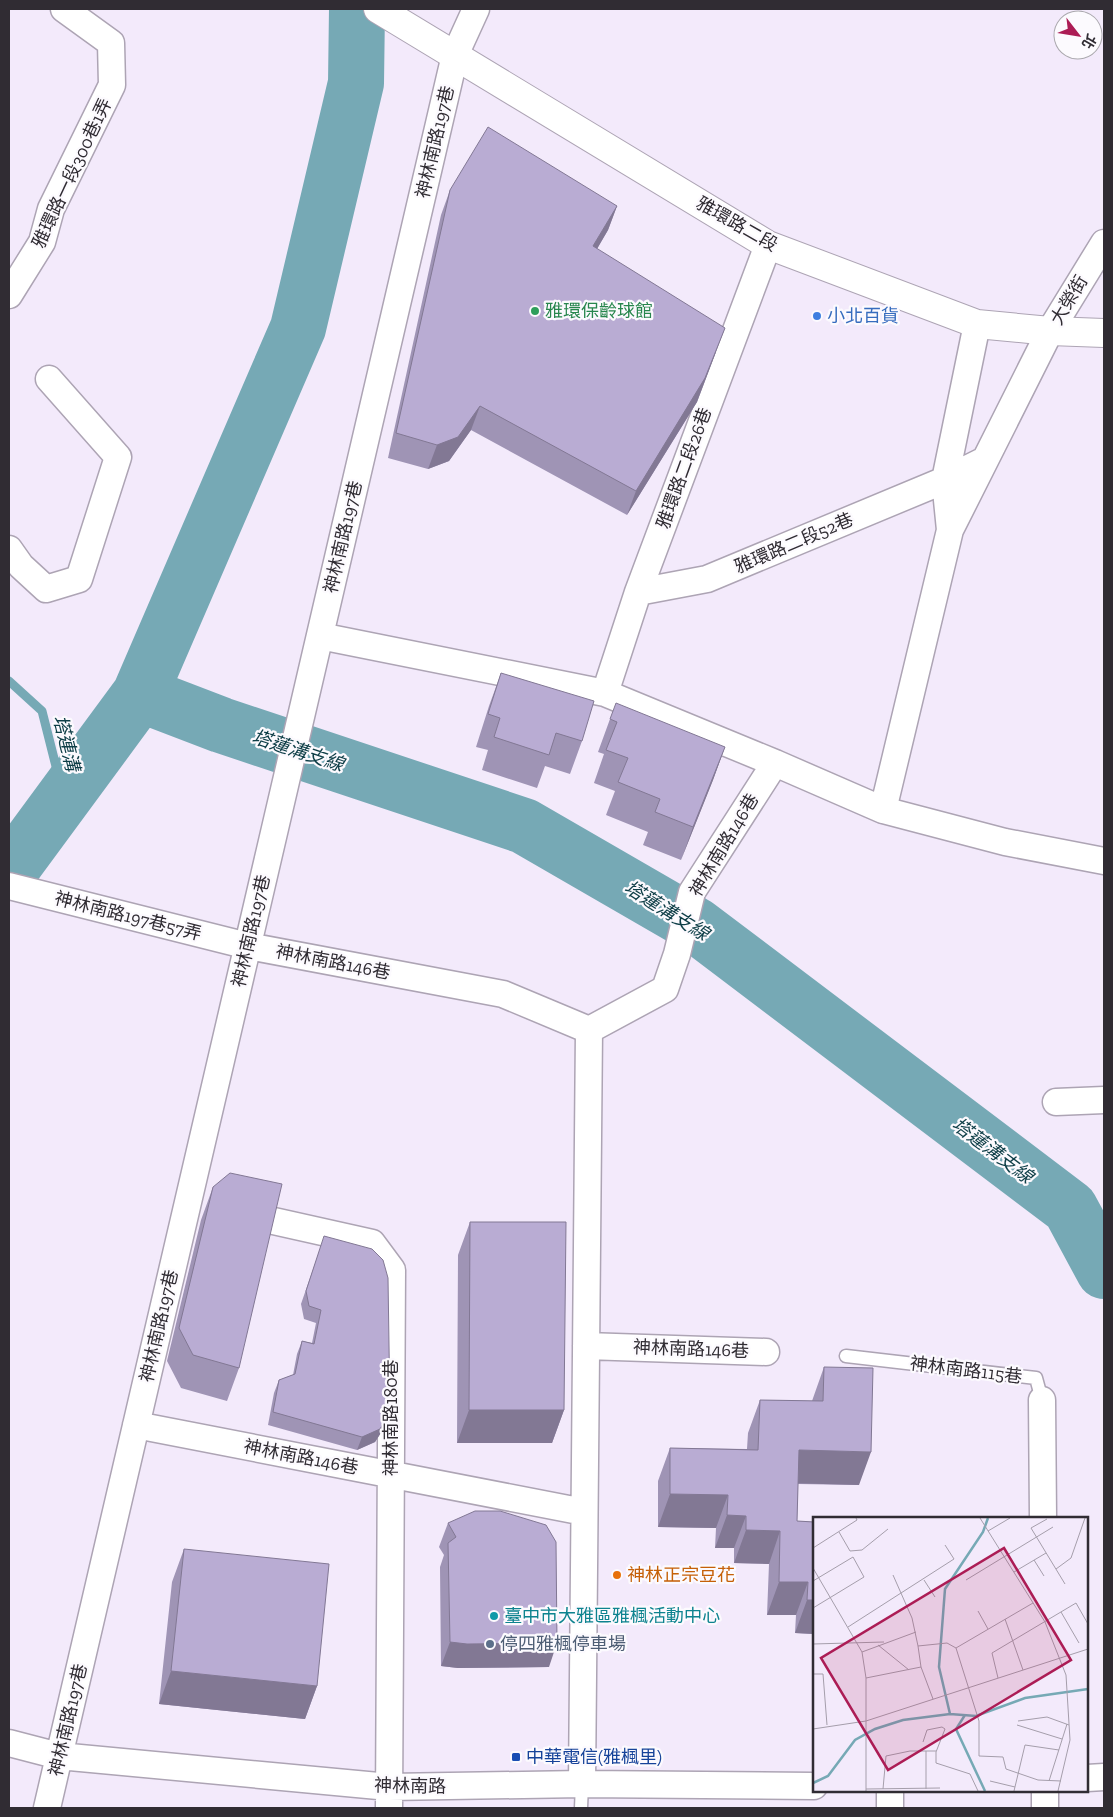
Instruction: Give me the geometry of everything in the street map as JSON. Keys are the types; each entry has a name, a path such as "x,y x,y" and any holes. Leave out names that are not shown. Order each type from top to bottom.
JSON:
{"street":[{"name":"雅環路一段300巷1弄","path":"9,295 42,242 51,210 112,86 111,43 64,9"},
{"name":"雅環路二段","path":"378,9 768,245 977,324 1050,331 1104,333"},
{"name":"神林南路197巷","path":"47,1808 136,1425 204,1205 248,946 455,55 476,9"},
{"name":"大榮街","path":"1050,331 1104,243"},
{"name":"雅環路二段26巷","path":"605,694 638,592 768,245"},
{"path":"950,530 945,480 977,324"},
{"path":"883,810 950,530 1050,331"},
{"path":"9,549 21,566 46,589 79,579 118,457 49,378"},
{"name":"雅環路二段52巷","path":"638,592 707,579 945,480 983,461"},
{"path":"320,636 605,694 883,810 1005,842 1104,861"},
{"name":"神林南路146巷","path":"248,946 503,994 589,1030 665,989 677,954 692,892 774,763"},
{"name":"神林南路197巷57弄","path":"9,886 248,946"},
{"path":"582,1796 589,1030"},
{"path":"1056,1102 1104,1100"},
{"name":"神林南路180巷","path":"204,1205 372,1243 392,1270 389,1798"},
{"name":"神林南路146巷","path":"586,1346 766,1352"},
{"name":"神林南路115巷","path":"1042,1400 1043,1517"},
{"name":"神林南路146巷","path":"136,1425 584,1512"},
{"name":"神林南路","path":"9,1742 60,1756 389,1798 582,1796 813,1786"},
{"path":"1088,1778 1104,1778"},
{"path":"890,1792 890,1808"},
{"path":"1045,1792 1045,1808"}],"lane":[{"name":"神林南路115巷","path":"846,1356 1036,1378 1042,1400"}],"building":[{"name":"雅環保齡球館","path":"488,127 617,206 593,246 725,328 705,378 636,491 480,406 458,437 437,445 396,433 450,190"},
{"path":"501,673 594,701 582,741 556,733 549,755 494,737 500,718 488,714"},
{"path":"616,703 725,747 693,827 655,812 660,799 618,782 628,758 606,750 617,722 610,719"},
{"path":"230,1173 282,1184 239,1368 193,1355 179,1328 213,1187"},
{"path":"470,1222 566,1222 564,1410 469,1410"},
{"path":"324,1236 372,1249 383,1260 388,1278 390,1412 380,1429 362,1437 273,1412 279,1380 295,1374 302,1341 314,1344 321,1310 309,1306 306,1291"},
{"path":"824,1367 873,1368 871,1452 799,1450 797,1521 813,1522 813,1600 807,1600 808,1582 779,1582 780,1531 746,1530 746,1516 727,1515 728,1495 670,1494 670,1448 758,1450 760,1400 823,1401"},
{"name":"臺中市大雅區雅楓活動中心","path":"475,1511 500,1511 546,1525 556,1542 557,1643 467,1644 450,1642 448,1543 456,1537 448,1523"},
{"path":"184,1549 329,1564 317,1686 171,1671"}],"waterway":[{"path":"9,872 140,694 298,328 356,83 357,9"},
{"name":"塔連溝","path":"9,681 42,711 64,798"},
{"name":"塔蓮溝支線","path":"140,694 221,725 524,826 697,926 1070,1208 1104,1271"}],"place":[{"name":"雅環保齡球館","path":"535,311"},
{"name":"小北百貨","path":"817,316"},
{"name":"神林正宗豆花","path":"617,1575"},
{"name":"臺中市大雅區雅楓活動中心","path":"494,1616"},
{"name":"停四雅楓停車場","path":"490,1644"},
{"name":"中華電信(雅楓里)","path":"516,1757"}]}
